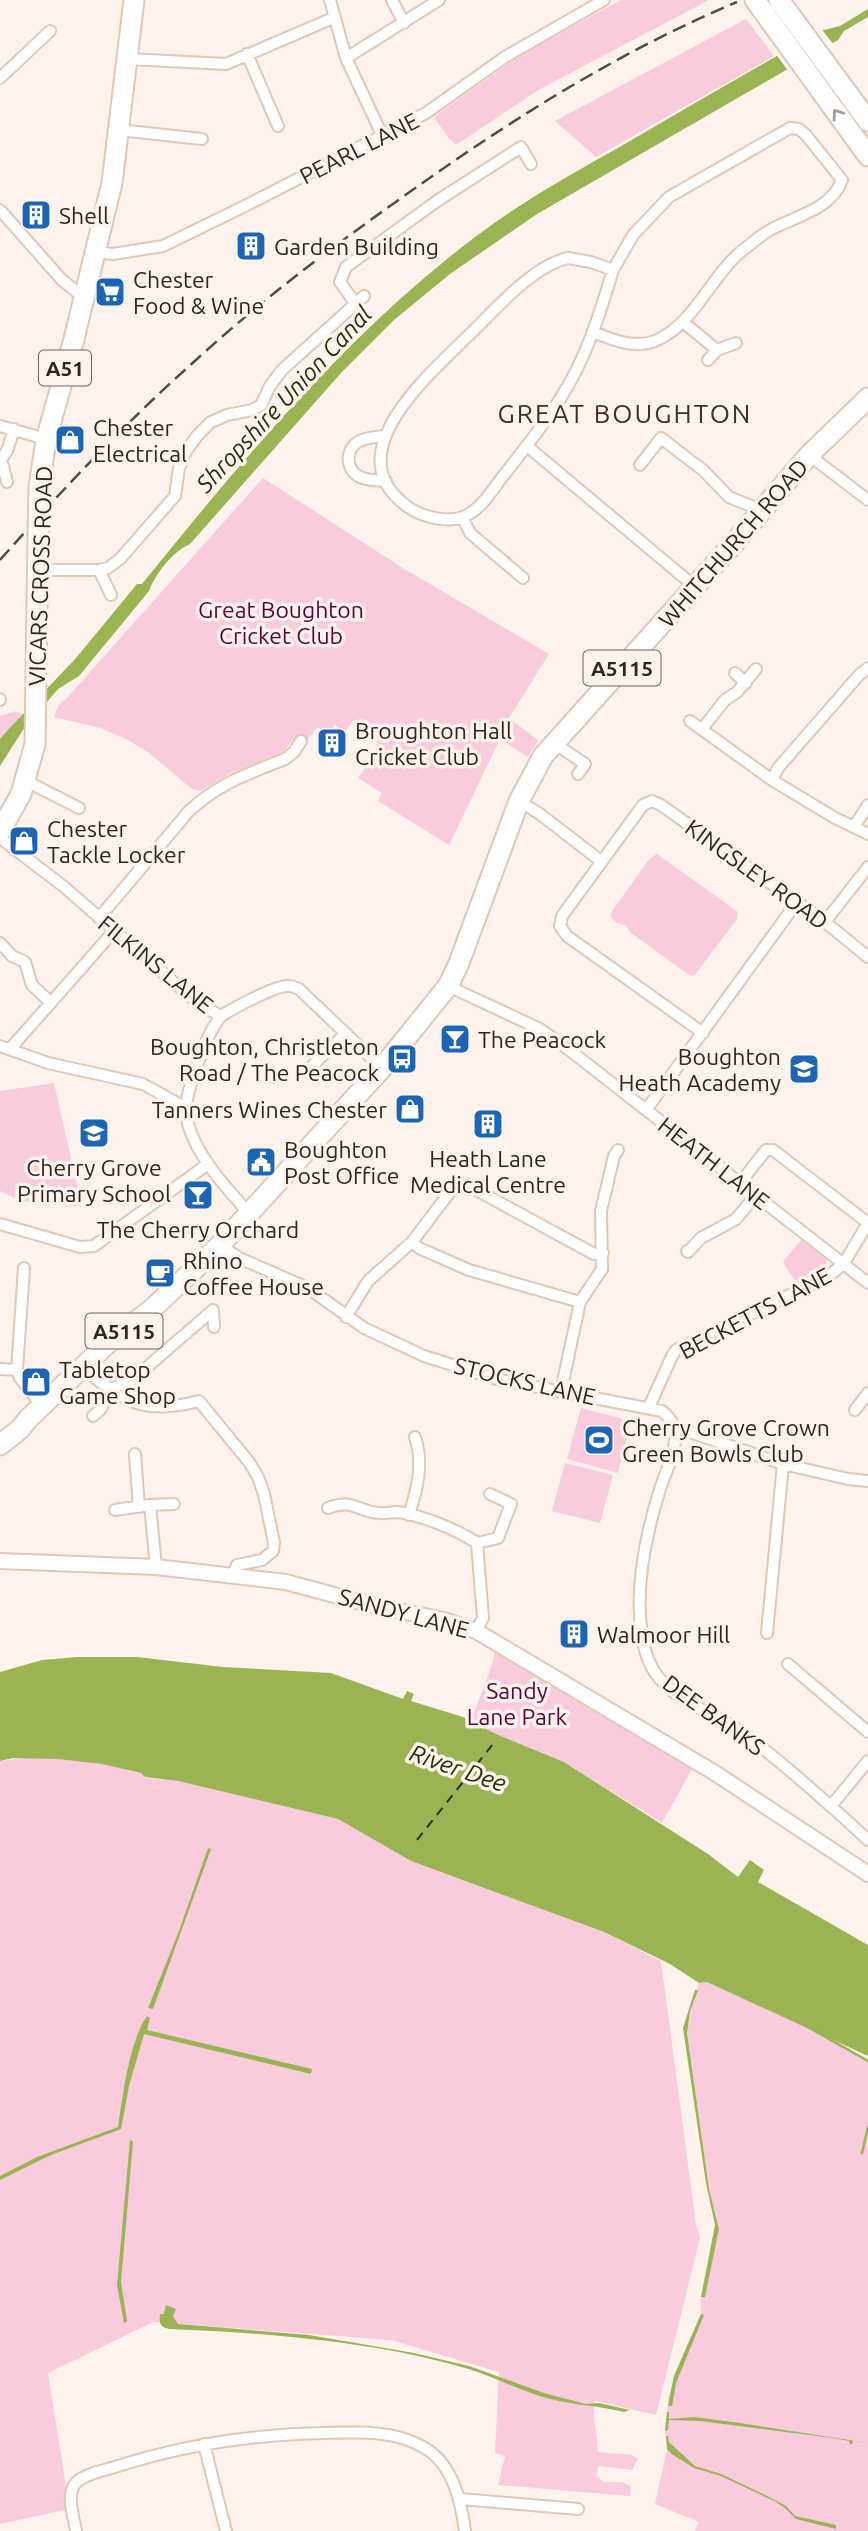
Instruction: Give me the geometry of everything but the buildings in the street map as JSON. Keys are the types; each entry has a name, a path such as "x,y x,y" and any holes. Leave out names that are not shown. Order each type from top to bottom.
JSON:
{"highway":[{"name":"VICARS CROSS ROAD","path":"26,781 33,752 37,709 39,487 46,439 112,183 134,0"},
{"path":"781,2 868,121"},
{"path":"759,6 868,156"},
{"name":"WHITCHURCH ROAD","path":"448,986 519,801 543,757 809,455 868,398"},
{"name":"A51","path":"0,831 26,781"},
{"name":"A5115","path":"0,1445 20,1429 108,1343 152,1309 220,1245 382,1068 448,986"},
{"name":"A5115","path":"0,1434 35,1412"}],"main road":[{"name":"SANDY LANE","path":"0,1562 156,1567 286,1582 367,1604 444,1620 476,1631 737,1787 868,1874"}],"street":[{"path":"330,0 346,58 383,137"},
{"path":"392,0 404,23"},
{"path":"346,58 439,0"},
{"name":"PEARL LANE","path":"96,252 113,254 163,246 383,137 426,113 505,57 604,0"},
{"path":"128,59 226,64 333,18"},
{"path":"0,78 50,31"},
{"path":"247,54 278,126"},
{"path":"593,332 625,344 656,341 683,322 722,270 741,251 768,231 825,204 839,190 842,180 799,129 790,128 669,197 633,235 613,270 593,332 569,384 527,446 478,508 462,517 439,518 419,514 395,496 380,466 384,436 395,416 437,367 505,300 556,261 568,258 613,270"},
{"path":"120,130 202,139"},
{"path":"39,570 99,570 108,568 120,559 175,496 179,468 186,451 197,436 211,422 261,405 282,370 360,299 340,282 346,267 437,201 521,147 531,164"},
{"path":"1,215 62,280 83,297"},
{"path":"683,322 717,350"},
{"path":"708,360 717,350 737,343"},
{"path":"0,426 46,439"},
{"path":"7,482 1,458 7,451 14,429"},
{"path":"384,436 361,440 352,446 349,466 357,475 368,480 386,481"},
{"path":"640,465 661,438 704,471 729,497 761,510"},
{"path":"527,446 694,586"},
{"path":"809,455 868,500"},
{"path":"462,517 470,533 523,578"},
{"path":"99,570 111,595"},
{"path":"772,780 778,768 868,668"},
{"path":"702,729 756,669"},
{"path":"735,673 746,683"},
{"path":"690,721 772,780 835,818 868,834"},
{"path":"99,918 203,798 225,783 285,759 301,741"},
{"path":"554,743 585,764 578,774"},
{"path":"26,781 76,802"},
{"path":"519,801 602,862 562,916 560,926 567,936 703,1034"},
{"name":"KINGSLEY ROAD","path":"602,862 643,805 652,801 825,922 868,957"},
{"path":"854,827 868,805"},
{"name":"FILKINS LANE","path":"0,838 45,871 200,1005 221,1016 284,986 291,986 299,989 382,1068"},
{"path":"825,922 868,867"},
{"path":"646,1110 797,902"},
{"path":"114,931 51,1003 5,1047 61,1067 143,1084 186,1108"},
{"path":"0,943 12,956 25,962 32,985 51,1003"},
{"name":"HEATH LANE","path":"448,986 540,1029 868,1283"},
{"path":"221,1016 212,1028 194,1072 186,1108 195,1142 208,1164 249,1213"},
{"path":"312,1066 345,1034"},
{"path":"740,1182 766,1150 773,1150 868,1223"},
{"path":"561,1391 580,1302 602,1269 601,1211 619,1155"},
{"path":"0,1224 79,1247 92,1247 208,1164"},
{"path":"346,1317 368,1281 412,1242 453,1188 460,1184 469,1186 594,1254 603,1253"},
{"path":"688,1252 701,1238 736,1219 755,1196"},
{"name":"BECKETTS LANE","path":"649,1407 676,1350 829,1276 844,1263 868,1223"},
{"path":"412,1242 419,1248 469,1270 580,1302"},
{"name":"STOCKS LANE","path":"220,1245 239,1258 294,1280 346,1317 387,1340 459,1368 500,1380 649,1407"},
{"path":"24,1268 17,1370 35,1412"},
{"path":"93,1416 101,1409 108,1390 132,1380 213,1310 214,1327"},
{"path":"83,1367 108,1390 150,1407 163,1408 200,1401 249,1462 264,1494 274,1543 273,1551 262,1560 237,1565 233,1576"},
{"path":"0,1369 17,1370"},
{"path":"855,1410 868,1393"},
{"path":"649,1407 662,1411 675,1427 783,1464 868,1481"},
{"name":"DEE BANKS","path":"675,1427 675,1444 651,1523 641,1580 639,1615 646,1655 659,1678 669,1688 743,1733 868,1840"},
{"path":"410,1515 419,1477 420,1444"},
{"path":"135,1454 156,1567"},
{"path":"767,1633 783,1464"},
{"path":"328,1508 341,1503 378,1513 397,1512 410,1515 463,1534 477,1543 498,1538 517,1504 490,1493"},
{"path":"115,1510 174,1504"},
{"path":"476,1631 483,1618 477,1543"},
{"path":"788,1664 868,1732"},
{"path":"831,1806 868,1761"},
{"path":"76,2531 71,2494 74,2485 85,2477 144,2458 204,2444 281,2433 382,2433 424,2447 443,2466 461,2499 465,2531"},
{"path":"204,2444 226,2531"},
{"path":"461,2499 578,2509"}],"green space":[{"path":"621,0 709,0 540,89 456,145 448,137 434,117 522,54"},
{"path":"746,19 774,56 596,157 555,121"},
{"name":"Great Boughton Cricket Club","path":"263,478 406,570 549,654 509,718 538,740 528,757 500,739 449,845 378,801 382,793 358,778 378,749 376,735 353,721 345,732 335,725 329,734 318,727 307,740 297,736 281,754 231,773 200,791 192,789 149,753 128,740 100,728 54,717 59,704"},
{"path":"16,711 23,715 0,739 0,716"},
{"path":"657,854 738,912 737,919 694,976 611,917 612,911 650,858"},
{"path":"54,1083 82,1207 22,1201 0,1191 0,1091"},
{"path":"801,1240 827,1259 824,1271 797,1284 783,1262"},
{"name":"Cherry Grove Crown Green Bowls Club","path":"581,1408 631,1421 618,1473 567,1459"},
{"name":"Cherry Grove Crown Green Bowls Club","path":"565,1463 613,1475 600,1523 552,1511"},
{"name":"Sandy Lane Park","path":"495,1651 693,1767 662,1823 564,1762 471,1721"},
{"path":"31,1757 109,1765 142,1773 145,1778 178,1781 338,1819 411,1861 604,1932 661,1961 696,2225 700,2238 656,2415 595,2401 598,2452 632,2455 638,2459 632,2470 598,2466 597,2476 603,2482 622,2482 631,2486 630,2496 498,2485 505,2456 495,2453 499,2372 391,2340 153,2322 48,2373 66,2487 65,2510 0,2524 0,1761"},
{"path":"707,1982 806,2026 868,2061 868,2531 695,2531 699,2522 655,2504 667,2449 665,2427 669,2395 674,2376 701,2314 701,2297 710,2272 719,2229 709,2189 687,2032 699,1983"}],"water":[{"path":"868,9 868,17 844,31 838,40 537,214 450,274 394,320 341,373 190,544 165,564 149,591 79,676 58,689 23,730 0,766 0,739 6,732 76,658 137,584 142,584 218,491 298,400 383,315 428,275 492,224 547,189 820,31 840,26"},
{"name":"River Dee","path":"137,1657 223,1667 331,1673 403,1699 407,1691 414,1694 411,1701 463,1717 564,1762 708,1854 738,1877 750,1860 764,1870 758,1882 868,1945 868,2056 707,1982 699,1983 670,1964 604,1932 411,1861 338,1819 178,1781 145,1777 141,1773 102,1764 58,1759 13,1758 0,1761 0,1672 42,1660"},
{"path":"208,1848 211,1849 153,2009 148,2008 179,1931"},
{"path":"695,1990 698,1990 690,2011 687,2033 709,2189 719,2229 705,2297 701,2297 715,2225 706,2183 683,2028"},
{"path":"147,2016 150,2018 147,2030 312,2069 311,2074 144,2034 129,2086 121,2129 51,2155 0,2180 0,2176 37,2157 118,2127 131,2054"},
{"path":"130,2140 133,2141 121,2282 127,2321 124,2323 117,2285"},
{"path":"166,2305 176,2309 173,2316 178,2324 309,2335 414,2353 469,2366 544,2393 586,2404 599,2403 630,2410 624,2412 550,2399 465,2368 393,2351 281,2336 170,2329 160,2323 160,2314 164,2314"},
{"path":"701,2314 704,2315 676,2383 672,2406 668,2406 674,2376"},
{"path":"667,2412 669,2419 694,2417 868,2443 853,2441 850,2444 849,2441 833,2438 700,2421 669,2420 668,2430 665,2431"},
{"path":"666,2436 695,2466 721,2474 767,2496 786,2506 795,2516 836,2525 836,2529 796,2519 776,2502 721,2476 694,2468 667,2449"}],"pier":[{"path":"820,27 834,45 789,72 775,53"}],"waterway":[{"path":"806,2026 868,2061"},
{"path":"862,2153 868,2127"}],"ferry route":[{"path":"417,1840 493,1744"}],"railway":[{"path":"0,560 95,457 170,384 250,313 334,247 458,158 574,84 654,40 737,2"}],"place":[{"name":"Shell","path":"36,215"},
{"name":"Garden Building","path":"251,246"},
{"name":"Chester Food & Wine","path":"110,292"},
{"name":"Chester Electrical","path":"70,440"},
{"name":"Broughton Hall Cricket Club","path":"332,743"},
{"name":"Chester Tackle Locker","path":"24,841"},
{"name":"The Peacock","path":"455,1039"},
{"name":"Boughton, Christleton Road / The Peacock","path":"402,1059"},
{"name":"Boughton Heath Academy","path":"804,1069"},
{"name":"Tanners Wines Chester","path":"410,1109"},
{"name":"Heath Lane Medical Centre","path":"488,1124"},
{"name":"Cherry Grove Primary School","path":"94,1133"},
{"name":"Boughton Post Office","path":"261,1162"},
{"name":"The Cherry Orchard","path":"198,1195"},
{"name":"Rhino Coffee House","path":"160,1273"},
{"name":"Tabletop Game Shop","path":"36,1382"},
{"name":"Cherry Grove Crown Green Bowls Club","path":"599,1440"},
{"name":"Walmoor Hill","path":"574,1634"}],"district":[{"name":"GREAT BOUGHTON","path":"625,413"}],"water label":[{"name":"Shropshire Union Canal","path":"284,399"}]}
